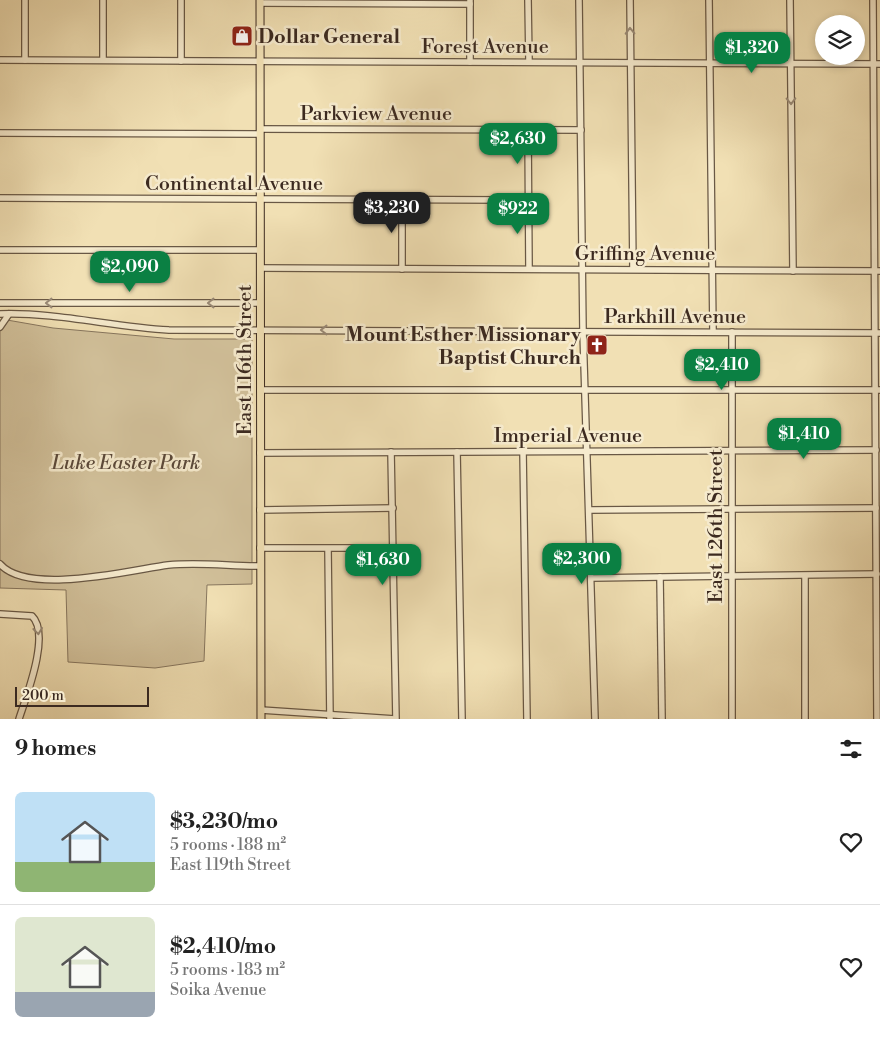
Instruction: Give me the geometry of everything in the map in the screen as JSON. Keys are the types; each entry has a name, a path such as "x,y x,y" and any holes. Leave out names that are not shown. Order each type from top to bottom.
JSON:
{"main road":[{"name":"East 116th Street","path":"260,1 261,719"}],"street":[{"path":"24,0 25,60"},
{"path":"102,0 102,60"},
{"path":"181,0 181,61"},
{"path":"528,0 529,62"},
{"path":"578,0 583,331 595,719"},
{"path":"630,0 632,269"},
{"path":"709,0 713,332"},
{"path":"790,0 793,270"},
{"path":"873,0 877,64 878,390 876,450 878,464 876,508 878,719"},
{"path":"260,1 470,2 470,62"},
{"name":"Forest Avenue","path":"0,60 877,64"},
{"path":"528,130 529,269"},
{"name":"Parkview Avenue","path":"0,133 581,130"},
{"name":"Continental Avenue","path":"0,198 528,200"},
{"path":"402,200 402,269"},
{"path":"0,250 260,250"},
{"name":"Griffing Avenue","path":"260,268 877,271"},
{"path":"0,303 260,303"},
{"name":"Parkhill Avenue","path":"0,314 56,316 147,329 878,333"},
{"path":"0,327 9,314"},
{"name":"East 126th Street","path":"732,332 732,719"},
{"path":"260,390 878,390"},
{"name":"Imperial Avenue","path":"260,452 876,450"},
{"path":"523,451 527,719"},
{"path":"261,710 395,719 391,452"},
{"path":"458,452 462,719"},
{"path":"260,510 392,508"},
{"path":"590,510 876,508"},
{"path":"260,548 393,548"},
{"path":"328,549 330,716"},
{"path":"0,564 3,568 22,575 63,580 116,574 168,565 260,566"},
{"path":"592,578 660,576 878,578"},
{"path":"660,576 662,719"},
{"path":"805,576 805,719"},
{"path":"0,614 32,616 38,624 37,655 19,719"}],"green space":[{"name":"Luke Easter Park","path":"7,320 53,328 174,339 252,339 252,584 207,585 204,661 155,668 68,662 66,590 0,588 0,322"}],"place":[{"name":"Dollar General","path":"242,36"},
{"name":"Mount Esther Missionary Baptist Church","path":"597,345"}]}
